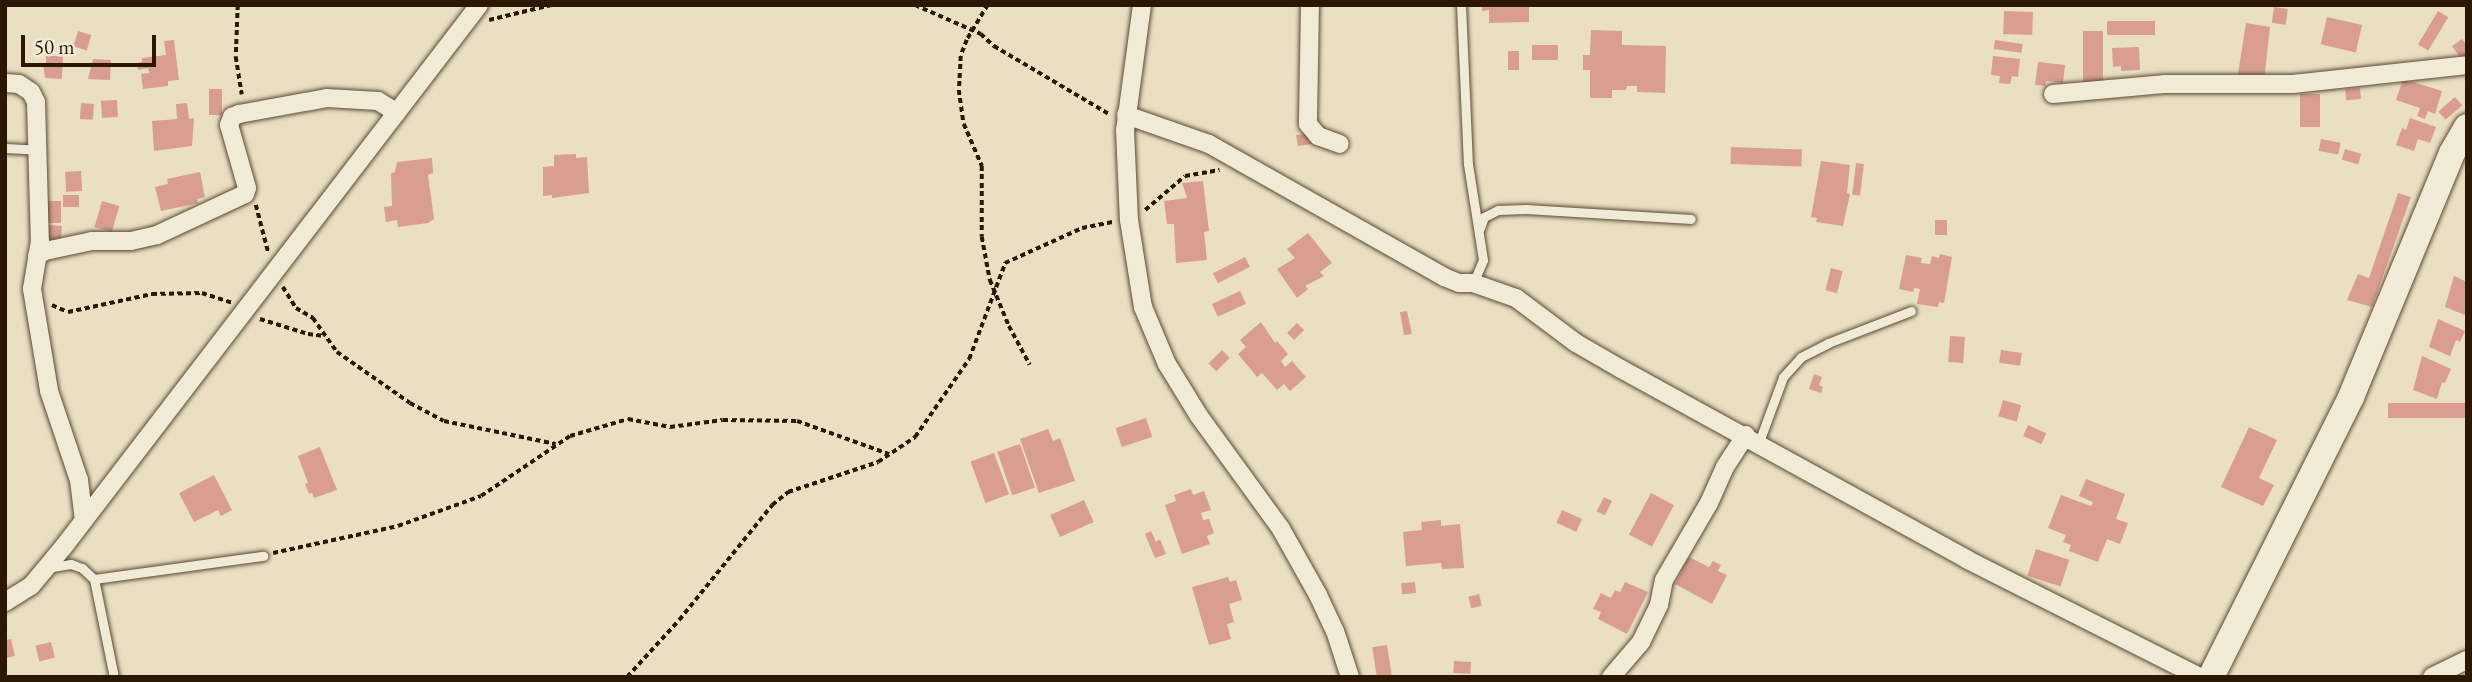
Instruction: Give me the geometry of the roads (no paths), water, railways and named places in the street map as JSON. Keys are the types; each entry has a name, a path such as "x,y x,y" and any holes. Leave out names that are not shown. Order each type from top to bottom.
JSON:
{"street":[{"path":"5,602 31,586 44,571 479,5"},
{"path":"1142,5 1125,122 1129,219 1143,307 1167,364 1199,416 1281,529 1318,595 1335,631 1350,677"},
{"path":"1310,5 1307,124 1318,136 1340,144"},
{"path":"2053,94 2089,93 2164,84 2293,84 2467,65"},
{"path":"5,83 19,84 31,92 36,102 37,256 32,289 44,371 79,480 84,519"},
{"path":"37,256 45,251 92,241 131,241 157,235 245,194 247,188 229,125 232,117 239,114 327,98 378,101 397,113"},
{"path":"1125,122 1181,132 1244,162 1444,277 1459,283 1473,283 1516,298 1576,343 1968,560 2200,677"},
{"path":"2211,677 2351,397 2452,153 2467,127"},
{"path":"1611,677 1642,642 1659,604 1664,580 1709,503 1725,467 1753,439"},
{"path":"2432,677 2467,660"}],"lane":[{"path":"1461,5 1468,164 1483,260 1473,283"},
{"path":"5,148 38,150"},
{"path":"1479,230 1485,217 1497,210 1507,209 1691,219"},
{"path":"1753,439 1783,377 1801,357 1828,343 1911,311"},
{"path":"94,579 128,577 263,555"},
{"path":"44,571 59,564 71,564 82,568 94,579 114,677"}]}
